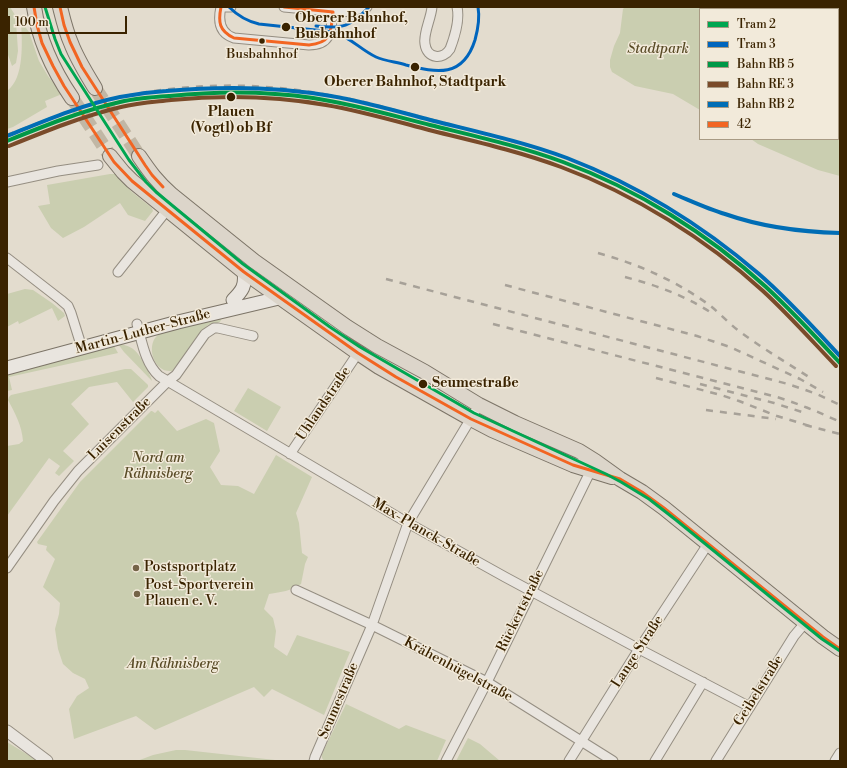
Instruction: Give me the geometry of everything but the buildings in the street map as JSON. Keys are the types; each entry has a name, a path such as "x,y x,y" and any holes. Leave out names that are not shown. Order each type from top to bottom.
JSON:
{"main road":[{"path":"34,7 42,42 52,66 72,98"},
{"path":"60,7 70,42 82,67 95,88"},
{"path":"110,156 128,177 244,272 274,295 358,353 471,419 573,465 593,466"},
{"path":"139,156 159,184 172,195 254,261 347,327 479,405 515,423 579,451 593,466 642,492 659,504 805,623 840,649"},
{"path":"233,300 244,286 244,272"},
{"path":"274,295 292,288"},
{"name":"Martin-Luther-Straße","path":"138,328 274,295"},
{"name":"Martin-Luther-Straße","path":"7,368 80,344 233,300 274,295"},
{"name":"Martin-Luther-Straße","path":"7,359 80,344"}],"street":[{"path":"221,7 220,20 222,28 229,36 234,38 309,45 321,44 329,37 333,12"},
{"path":"224,7 231,7"},
{"path":"284,7 333,12 344,12 367,7"},
{"path":"432,7 425,43 427,51 431,55 440,56 448,53 450,49 459,13 457,7"},
{"path":"7,182 98,165"},
{"path":"118,272 167,210"},
{"path":"7,258 68,306 80,344"},
{"name":"Max-Planck-Straße","path":"138,328 148,361 153,371 168,382 408,524 639,649 750,707"},
{"name":"Luisenstraße","path":"7,568 78,471 176,375 208,331 218,328 253,336"},
{"name":"Uhlandstraße","path":"290,454 358,353"},
{"name":"Seumestraße","path":"314,761 372,625 408,524 479,405"},
{"name":"Rückertstraße","path":"446,761 487,682 593,466"},
{"name":"Lange Straße","path":"569,761 639,649 708,544"},
{"name":"Krähenhügelstraße","path":"296,590 372,625 487,682 613,761"},
{"name":"Geibelstraße","path":"716,761 794,636 805,623"},
{"path":"655,761 702,682"},
{"path":"7,731 47,761"},
{"path":"835,761 840,753"}],"green space":[{"path":"7,7 10,7 15,15 16,22 18,51 16,63 12,66 7,52"},
{"name":"Stadtpark","path":"625,7 840,7 840,176 818,170 758,144 752,140 839,140 839,8 699,8 699,109 673,94 635,86 612,72 610,60 620,33 623,9"},
{"path":"21,21 29,32 39,61 62,94 45,101 47,107 7,129 7,91 13,85 20,68 22,49"},
{"path":"115,174 132,192 152,208 153,211 145,221 128,215 120,203 84,227 63,238 51,228 38,206 50,204 47,185"},
{"path":"25,289 33,290 52,303 64,313 65,316 58,321 52,308 19,324 18,321 7,327 7,294"},
{"path":"223,316 220,322 208,325 172,371 166,371 157,365 152,354 152,348 155,338 162,331"},
{"path":"118,344 132,348 138,354 152,381 124,352"},
{"path":"114,346 118,353 9,377 12,390 7,391 7,374"},
{"path":"125,369 131,369 148,385 148,387 133,402 117,382 89,387 71,404 89,424 63,451 74,461 59,476 55,473 60,466 49,458 7,516 7,446 19,444 23,441 20,425 8,400 9,397 11,395"},
{"path":"248,388 281,407 267,431 234,411"},
{"path":"158,410 177,431 206,419 214,423 220,451 210,467 221,485 238,486 254,494 276,455 312,477 296,513 299,523 302,553 308,557 301,584 286,591 269,594 264,609 273,618 276,631 274,647 287,656 297,635 350,652 324,715 272,689 264,697 254,687 155,730 136,716 74,739 69,709 77,696 89,688 85,679 73,673 63,664 58,649 55,629 60,603 43,587 55,559 46,550 47,546 38,544 37,542 80,482 151,411 155,413"},
{"path":"346,704 399,729 406,725 446,740 437,761 324,761 322,754"},
{"path":"468,738 480,744 500,761 456,761"},
{"path":"7,742 38,761 7,761"},
{"path":"176,750 284,761 137,761 153,755"}],"tunnel":[{"path":"95,88 139,156"},
{"path":"72,98 110,156"}],"railway":[{"path":"7,135 71,111 120,97 159,90 204,86 250,86 272,87 351,99 540,149"},
{"path":"598,253 627,262 682,287 708,304 751,340 812,379"},
{"path":"625,277 669,291 690,300 710,312"},
{"path":"386,279 788,384 817,394 840,405"},
{"path":"505,285 697,336 730,347 800,379 823,392"},
{"path":"493,324 777,397 809,408 840,422"},
{"path":"656,378 721,395 777,416 810,426"},
{"path":"700,384 774,403 802,412"},
{"path":"706,410 776,419"},
{"path":"805,425 840,434"}],"tram line":[{"name":"2","path":"45,7 61,54 129,160 156,192 243,264 360,347 474,413 606,474 649,499 822,639 840,651"},
{"name":"3","path":"229,7 242,18 254,23 334,32 340,34 379,58 417,68 438,71 456,67 464,61 470,52 478,28 478,7"},
{"name":"3","path":"316,26 340,27 346,25 351,23 369,7"}],"transit line":[{"name":"42","path":"34,7 42,43 53,66 64,86 114,162 132,181 244,272 358,353 396,377 471,419 573,465 620,479 642,492 840,649"},
{"name":"42","path":"60,7 70,42 82,67 145,165 163,187"},
{"name":"42","path":"221,7 221,26 225,32 234,38 309,45 322,42 329,35 332,25 333,12"},
{"name":"42","path":"284,7 333,12"},
{"path":"7,136 77,109 120,97 143,93 187,89 248,88 289,90 344,98 501,138 551,152 593,169 643,194 692,223 759,274 801,314 840,356"},
{"path":"7,141 77,114 126,101 188,94 242,92 278,94 328,100 497,142 547,156 618,185 696,231 766,287 795,315 840,363"},
{"path":"9,146 79,119 121,107 171,100 210,97 249,97 307,102 339,107 495,147 545,161 615,190 642,204 693,236 718,253 763,291 836,366"},
{"path":"674,194 712,210 739,219 796,230 840,233"}],"place":[{"name":"Oberer Bahnhof, Busbahnhof","path":"286,27"},
{"name":"Busbahnhof","path":"262,41"},
{"name":"Oberer Bahnhof, Stadtpark","path":"415,67"},
{"name":"Plauen (Vogtl) ob Bf","path":"231,97"},
{"name":"Seumestraße","path":"423,384"},
{"name":"Postsportplatz","path":"136,568"},
{"name":"Post-Sportverein Plauen e. V.","path":"137,594"}],"park label":[{"name":"Nord am Rähnisberg","path":"158,468"},
{"name":"Am Rähnisberg","path":"173,665"}]}
